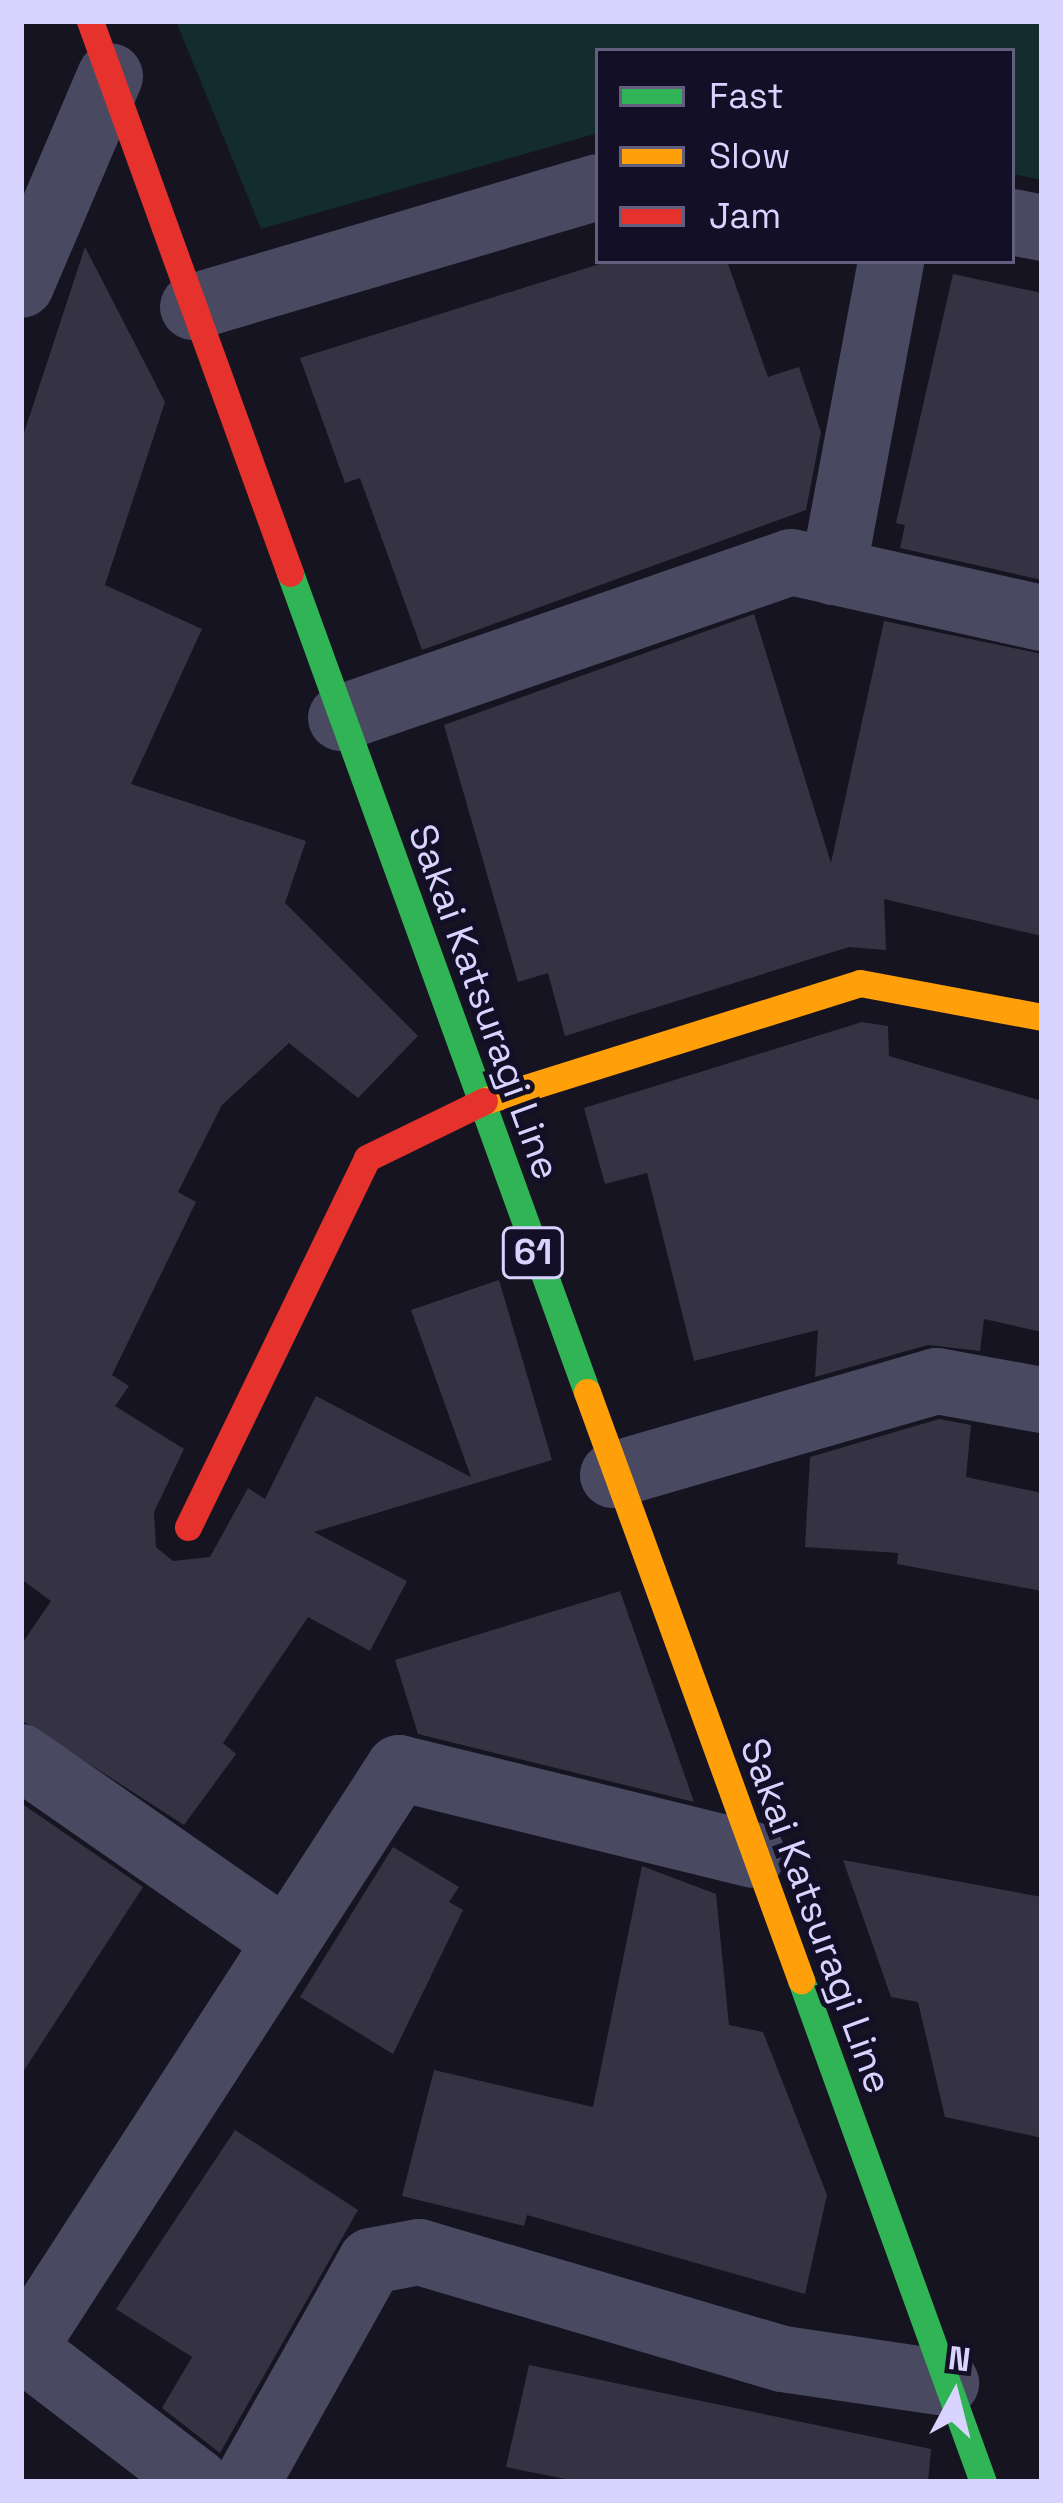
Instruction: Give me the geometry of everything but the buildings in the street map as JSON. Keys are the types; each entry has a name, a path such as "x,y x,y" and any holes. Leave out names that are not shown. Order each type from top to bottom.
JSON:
{"main road":[{"name":"Sakai Katsuragi Line","path":"100,49 613,1475 982,2482"},
{"path":"188,1527 367,1158 479,1102 860,983 1042,1017"}],"street":[{"path":"21,285 100,49"},
{"path":"193,307 595,188"},
{"path":"832,572 891,264"},
{"path":"341,718 791,562 1042,618"},
{"path":"613,1475 937,1381 1042,1400"},
{"path":"21,1756 284,1940"},
{"path":"197,2482 22,2348 399,1768 752,1855"},
{"path":"247,2482 371,2261 419,2252 783,2359 946,2383"}],"green space":[{"path":"176,21 1042,21 1042,180 1015,175 1015,48 595,48 595,134 261,229"}],"traffic: fast":[{"path":"290,573 587,1392"},
{"path":"801,1980 983,2482"}],"traffic: slow":[{"path":"484,1101 860,983 1042,1017"},
{"path":"587,1392 801,1980"}],"traffic: jam":[{"path":"90,21 290,573"},
{"path":"188,1527 367,1158 484,1101"}]}
